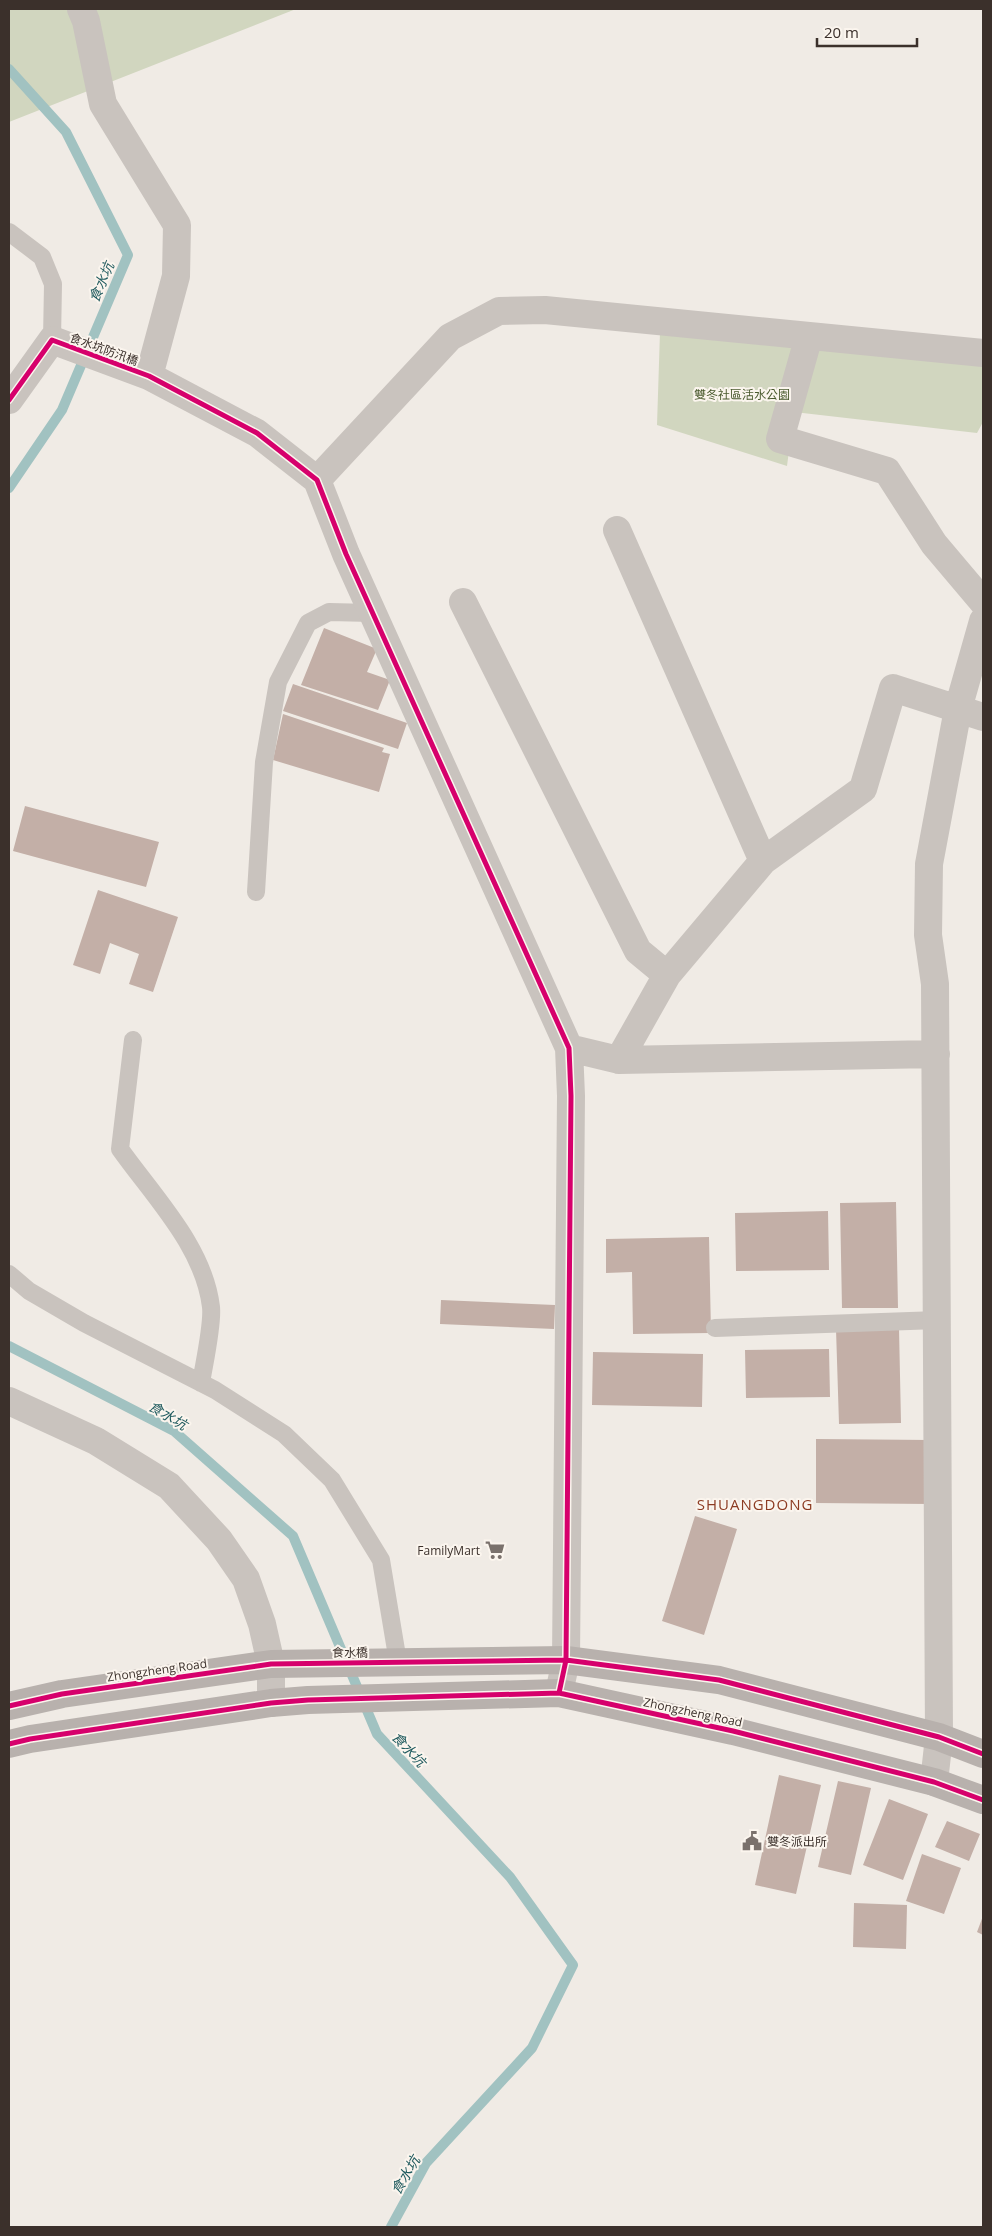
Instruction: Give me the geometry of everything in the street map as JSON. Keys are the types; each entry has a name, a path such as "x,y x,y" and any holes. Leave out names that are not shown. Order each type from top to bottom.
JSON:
{"main road":[{"path":"395,1662 566,1660 719,1680 939,1737 983,1754"},
{"name":"食水橋","path":"308,1663 395,1662"},
{"name":"Zhongzheng Road","path":"9,1706 62,1694 271,1664 308,1663"},
{"name":"Zhongzheng Road","path":"271,1703 391,1697 559,1693 733,1731 934,1782 983,1800"},
{"path":"9,1744 40,1737 271,1703"}],"street":[{"path":"81,9 86,21 102,104 178,225 176,276 149,376"},
{"path":"559,1693 566,1660 571,1096 569,1048 372,614 317,480 450,337 499,311 545,310 983,353"},
{"path":"809,336 780,439 887,471 934,544 983,602"},
{"path":"9,400 52,340"},
{"name":"食水坑防汛橋","path":"52,340 149,376 257,433 317,480"},
{"path":"618,530 763,861"},
{"path":"463,602 638,951 668,975"},
{"path":"934,1782 939,1737 938,1320 935,984 928,935 929,864 971,713 983,621"},
{"path":"619,1060 668,975 763,861 863,789 893,688 971,713"},
{"path":"569,1048 619,1060 936,1054"},
{"path":"9,1401 96,1440 169,1486 219,1540 246,1579 262,1624 271,1664 271,1703"}],"lane":[{"path":"9,232 42,257 53,284 52,340"},
{"path":"256,892 264,762 278,682 308,623 329,612 372,614"},
{"path":"133,1040 120,1149 189,1245 203,1274 212,1308 201,1383"},
{"path":"9,1274 29,1291 84,1323 201,1383 284,1434 332,1480 381,1560 395,1662"},
{"path":"715,1328 938,1320"}],"green space":[{"path":"9,9 296,9 9,122"},
{"name":"雙冬社區活水公園","path":"660,332 983,355 983,422 977,433 794,412 787,466 657,425"}],"building":[{"path":"324,628 377,649 367,672 390,680 378,710 301,685"},
{"path":"293,684 407,723 398,749 283,711"},
{"path":"283,714 384,748 382,752 390,754 379,792 273,760"},
{"path":"25,806 159,842 146,887 13,851"},
{"path":"98,890 178,917 153,992 129,984 139,954 110,943 100,974 73,965"},
{"path":"896,1202 898,1308 842,1308 840,1203"},
{"path":"828,1211 829,1270 736,1271 735,1213"},
{"path":"709,1237 711,1333 633,1334 632,1272 606,1273 606,1239"},
{"path":"441,1300 555,1305 554,1329 440,1324"},
{"path":"899,1328 901,1423 839,1424 836,1329"},
{"path":"829,1349 830,1397 746,1398 745,1350"},
{"path":"593,1352 703,1354 702,1407 592,1405"},
{"path":"816,1439 930,1440 930,1504 816,1503"},
{"path":"695,1516 737,1529 704,1635 662,1621"},
{"path":"779,1775 821,1785 796,1894 755,1885"},
{"path":"838,1781 871,1788 851,1875 818,1867"},
{"path":"889,1799 928,1814 903,1880 863,1865"},
{"path":"947,1821 980,1834 969,1861 935,1847"},
{"path":"922,1854 961,1868 944,1914 906,1901"},
{"path":"854,1903 907,1905 906,1949 853,1947"},
{"path":"983,1916 983,1935 977,1932"}],"waterway":[{"name":"食水坑","path":"9,69 66,132 128,255 62,410 9,488"},
{"name":"食水坑","path":"9,1346 174,1431 293,1536 377,1734 510,1877 573,1965 532,2048 426,2163 391,2227"}],"cycle path":[{"path":"9,400 52,340 149,376 257,433 317,480 346,554 569,1048 571,1096 566,1660 559,1693"},
{"path":"9,1706 62,1694 271,1664 566,1660 719,1680 939,1737 983,1754"},
{"path":"9,1744 30,1739 271,1703 308,1700 559,1693 733,1731 934,1782 983,1800"}],"place":[{"name":"FamilyMart","path":"495,1550"},
{"name":"雙冬派出所","path":"752,1841"}],"district":[{"name":"SHUANGDONG","path":"755,1504"}]}
